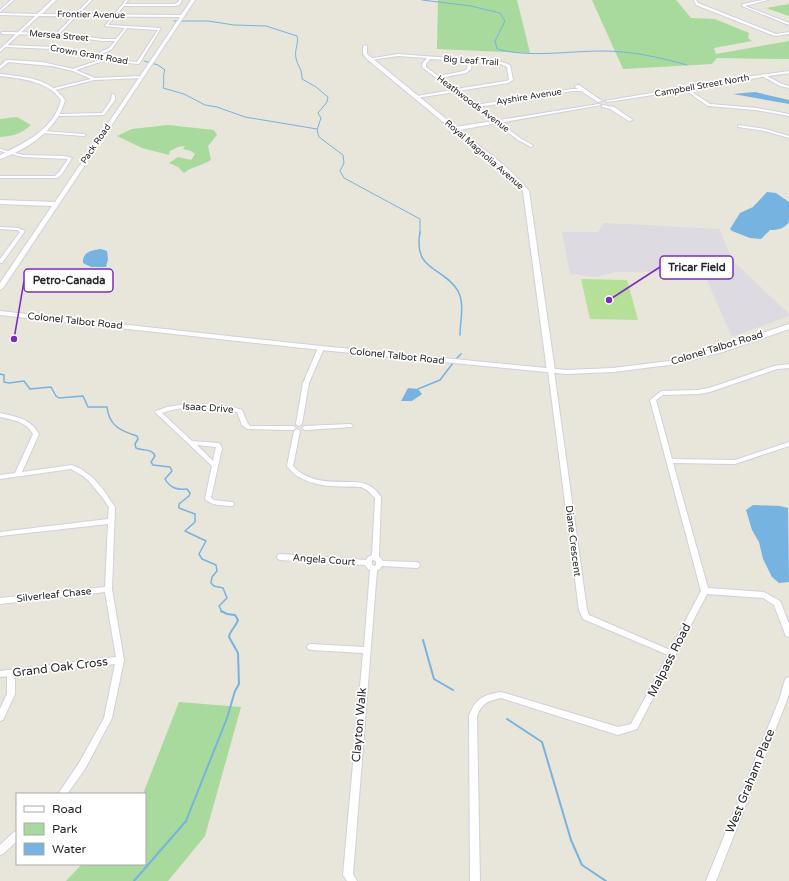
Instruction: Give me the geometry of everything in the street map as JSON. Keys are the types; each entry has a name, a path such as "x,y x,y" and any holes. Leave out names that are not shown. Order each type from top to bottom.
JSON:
{"main road":[{"name":"Colonel Talbot Road","path":"0,313 550,371 613,370 669,363 720,350 789,326"}],"street":[{"path":"0,11 13,0"},
{"path":"0,51 17,33 54,0"},
{"path":"58,34 91,0"},
{"path":"113,16 127,0"},
{"path":"123,5 174,5 178,4 181,0"},
{"name":"Pack Road","path":"0,288 193,0"},
{"path":"694,0 697,4 776,35 789,33"},
{"path":"767,0 744,4 743,6 789,24"},
{"path":"0,4 8,4"},
{"name":"Frontier Avenue","path":"0,14 182,16"},
{"name":"Crown Grant Road","path":"5,46 59,49 95,55 120,62 138,63 160,29 106,26 113,16"},
{"path":"95,55 110,49 126,28"},
{"name":"Mersea Street","path":"2,33 58,34 102,40 116,40"},
{"path":"365,46 365,54 370,60"},
{"name":"Big Leaf Trail","path":"370,60 398,56 507,64 510,66 511,80 507,82 416,97"},
{"name":"Heathwoods Avenue","path":"429,58 424,64 424,67 519,139 531,146"},
{"path":"74,70 106,59"},
{"name":"Royal Magnolia Avenue","path":"370,60 455,129 520,184 526,191 550,371"},
{"path":"0,61 52,64 74,70 94,79"},
{"path":"0,68 8,61"},
{"path":"438,77 469,70 470,61"},
{"name":"Campbell Street North","path":"455,129 763,75 789,72"},
{"path":"0,75 33,80 55,89 63,100 60,115 43,132 0,157"},
{"path":"763,75 789,87"},
{"path":"55,89 94,79 141,77"},
{"name":"Ayshire Avenue","path":"476,106 578,88 631,120"},
{"path":"686,89 709,105 756,109 789,115"},
{"path":"60,115 103,114 113,100 113,95"},
{"path":"739,126 765,130 789,137"},
{"path":"43,132 84,135"},
{"path":"0,150 23,156 65,156 70,158 61,173 56,177 0,177"},
{"path":"0,202 56,204"},
{"path":"0,228 18,229 23,231 0,262"},
{"path":"321,348 306,383 299,424 295,425 290,466 294,472 303,479 362,485 369,488 378,497 374,558 370,559 374,565 417,565"},
{"path":"789,366 776,367 710,390 698,392 662,393 653,400 705,592 764,595 777,603 789,634"},
{"name":"Diane Crescent","path":"550,371 583,610 586,617 672,654"},
{"name":"Isaac Drive","path":"215,466 158,412 168,407 181,406 235,409 240,411 245,425 249,428 295,430"},
{"path":"0,415 27,422 33,427 36,434 17,475"},
{"path":"299,424 304,425 305,428"},
{"path":"295,430 302,431 305,428 350,426"},
{"path":"191,443 218,445 220,448 208,498 213,502 231,504"},
{"path":"669,461 735,462 789,444"},
{"path":"0,477 72,467 81,470 90,478 112,507 108,589 120,660 108,718 82,766 63,793"},
{"path":"0,534 112,521"},
{"name":"Angela Court","path":"280,557 374,565"},
{"name":"Clayton Walk","path":"352,881 348,875 374,565"},
{"name":"Silverleaf Chase","path":"0,601 108,589"},
{"name":"Malpass Road","path":"475,881 473,716 476,706 487,698 501,695 618,731 634,727 705,592"},
{"path":"311,647 366,650"},
{"name":"Grand Oak Cross","path":"0,674 120,660"},
{"path":"0,718 11,694 11,673"},
{"name":"West Graham Place","path":"711,881 780,707 789,680"},
{"path":"0,851 16,836"}],"shaded area":[{"path":"604,223 719,229 733,261 789,314 789,316 732,337 703,271 616,272 596,277 570,274 562,232 598,232"}],"green space":[{"path":"438,0 517,0 530,53 437,49"},
{"path":"592,0 676,0 691,18 715,19 749,33 748,38 752,41 714,48 716,54 789,41 789,59 717,58 712,64 623,69"},
{"path":"789,4 789,16 766,8"},
{"path":"17,117 31,125 24,131 17,134 0,137 0,119"},
{"path":"168,125 214,130 217,135 208,146 211,160 184,173 178,167 169,163 178,157 191,160 195,154 191,151 183,149 185,146 178,147 170,151 169,155 142,148 117,136 132,129"},
{"path":"581,279 627,280 638,320 590,319"},
{"path":"179,702 241,707 205,836 168,881 66,881 81,865 146,865 146,793 143,793"}],"water":[{"path":"755,92 789,100 789,104 733,94"},
{"path":"767,192 776,193 789,202 789,222 781,229 770,230 761,239 750,238 732,231 730,229 740,213 753,207"},
{"path":"101,249 107,251 108,259 106,267 91,267 83,263 84,256 88,252"},
{"path":"408,388 418,389 422,394 412,401 401,401"},
{"path":"753,505 780,506 788,508 789,582 779,583 772,577 763,559 759,542 752,530 746,510"}],"waterway":[{"path":"422,0 471,6 500,13 505,21 495,41 497,49 510,52 536,54 602,51 624,52 655,57 687,65"},
{"path":"174,21 208,21 234,25 266,26 297,36 296,55 302,79 316,87 328,97 327,102 318,113 321,118 317,130 319,137 343,155 344,163 340,171 344,178 420,219 420,232"},
{"path":"144,61 158,65 165,70 163,88 184,94 205,105 217,107 245,117 317,129"},
{"path":"420,232 419,245 421,255 425,262 452,283 460,296 462,307 460,335"},
{"path":"455,360 461,354"},
{"path":"418,389 440,380 453,363"},
{"path":"0,374 4,375 4,382 9,383 24,381 30,389 51,387 56,396 59,398 83,396 88,407 107,407 110,419 117,427 137,436 138,439 135,444 136,448 154,453 155,456 151,462 153,465 170,467 172,471 165,479 167,482 174,488 187,489 190,493 189,496 179,504 179,508 195,514 195,522 185,531 206,541 199,554 202,559 216,565 217,571 212,577 211,583 214,586 223,588 227,598 219,606 222,611"},
{"path":"134,881 186,821 227,718 235,691 239,684 238,653 229,637 238,620 235,615 222,611"},
{"path":"423,640 434,679 453,690"},
{"path":"507,719 542,742 571,840 582,865 606,881"}],"place":[{"name":"Tricar Field","path":"609,300"},
{"name":"Petro-Canada","path":"14,339"}]}
